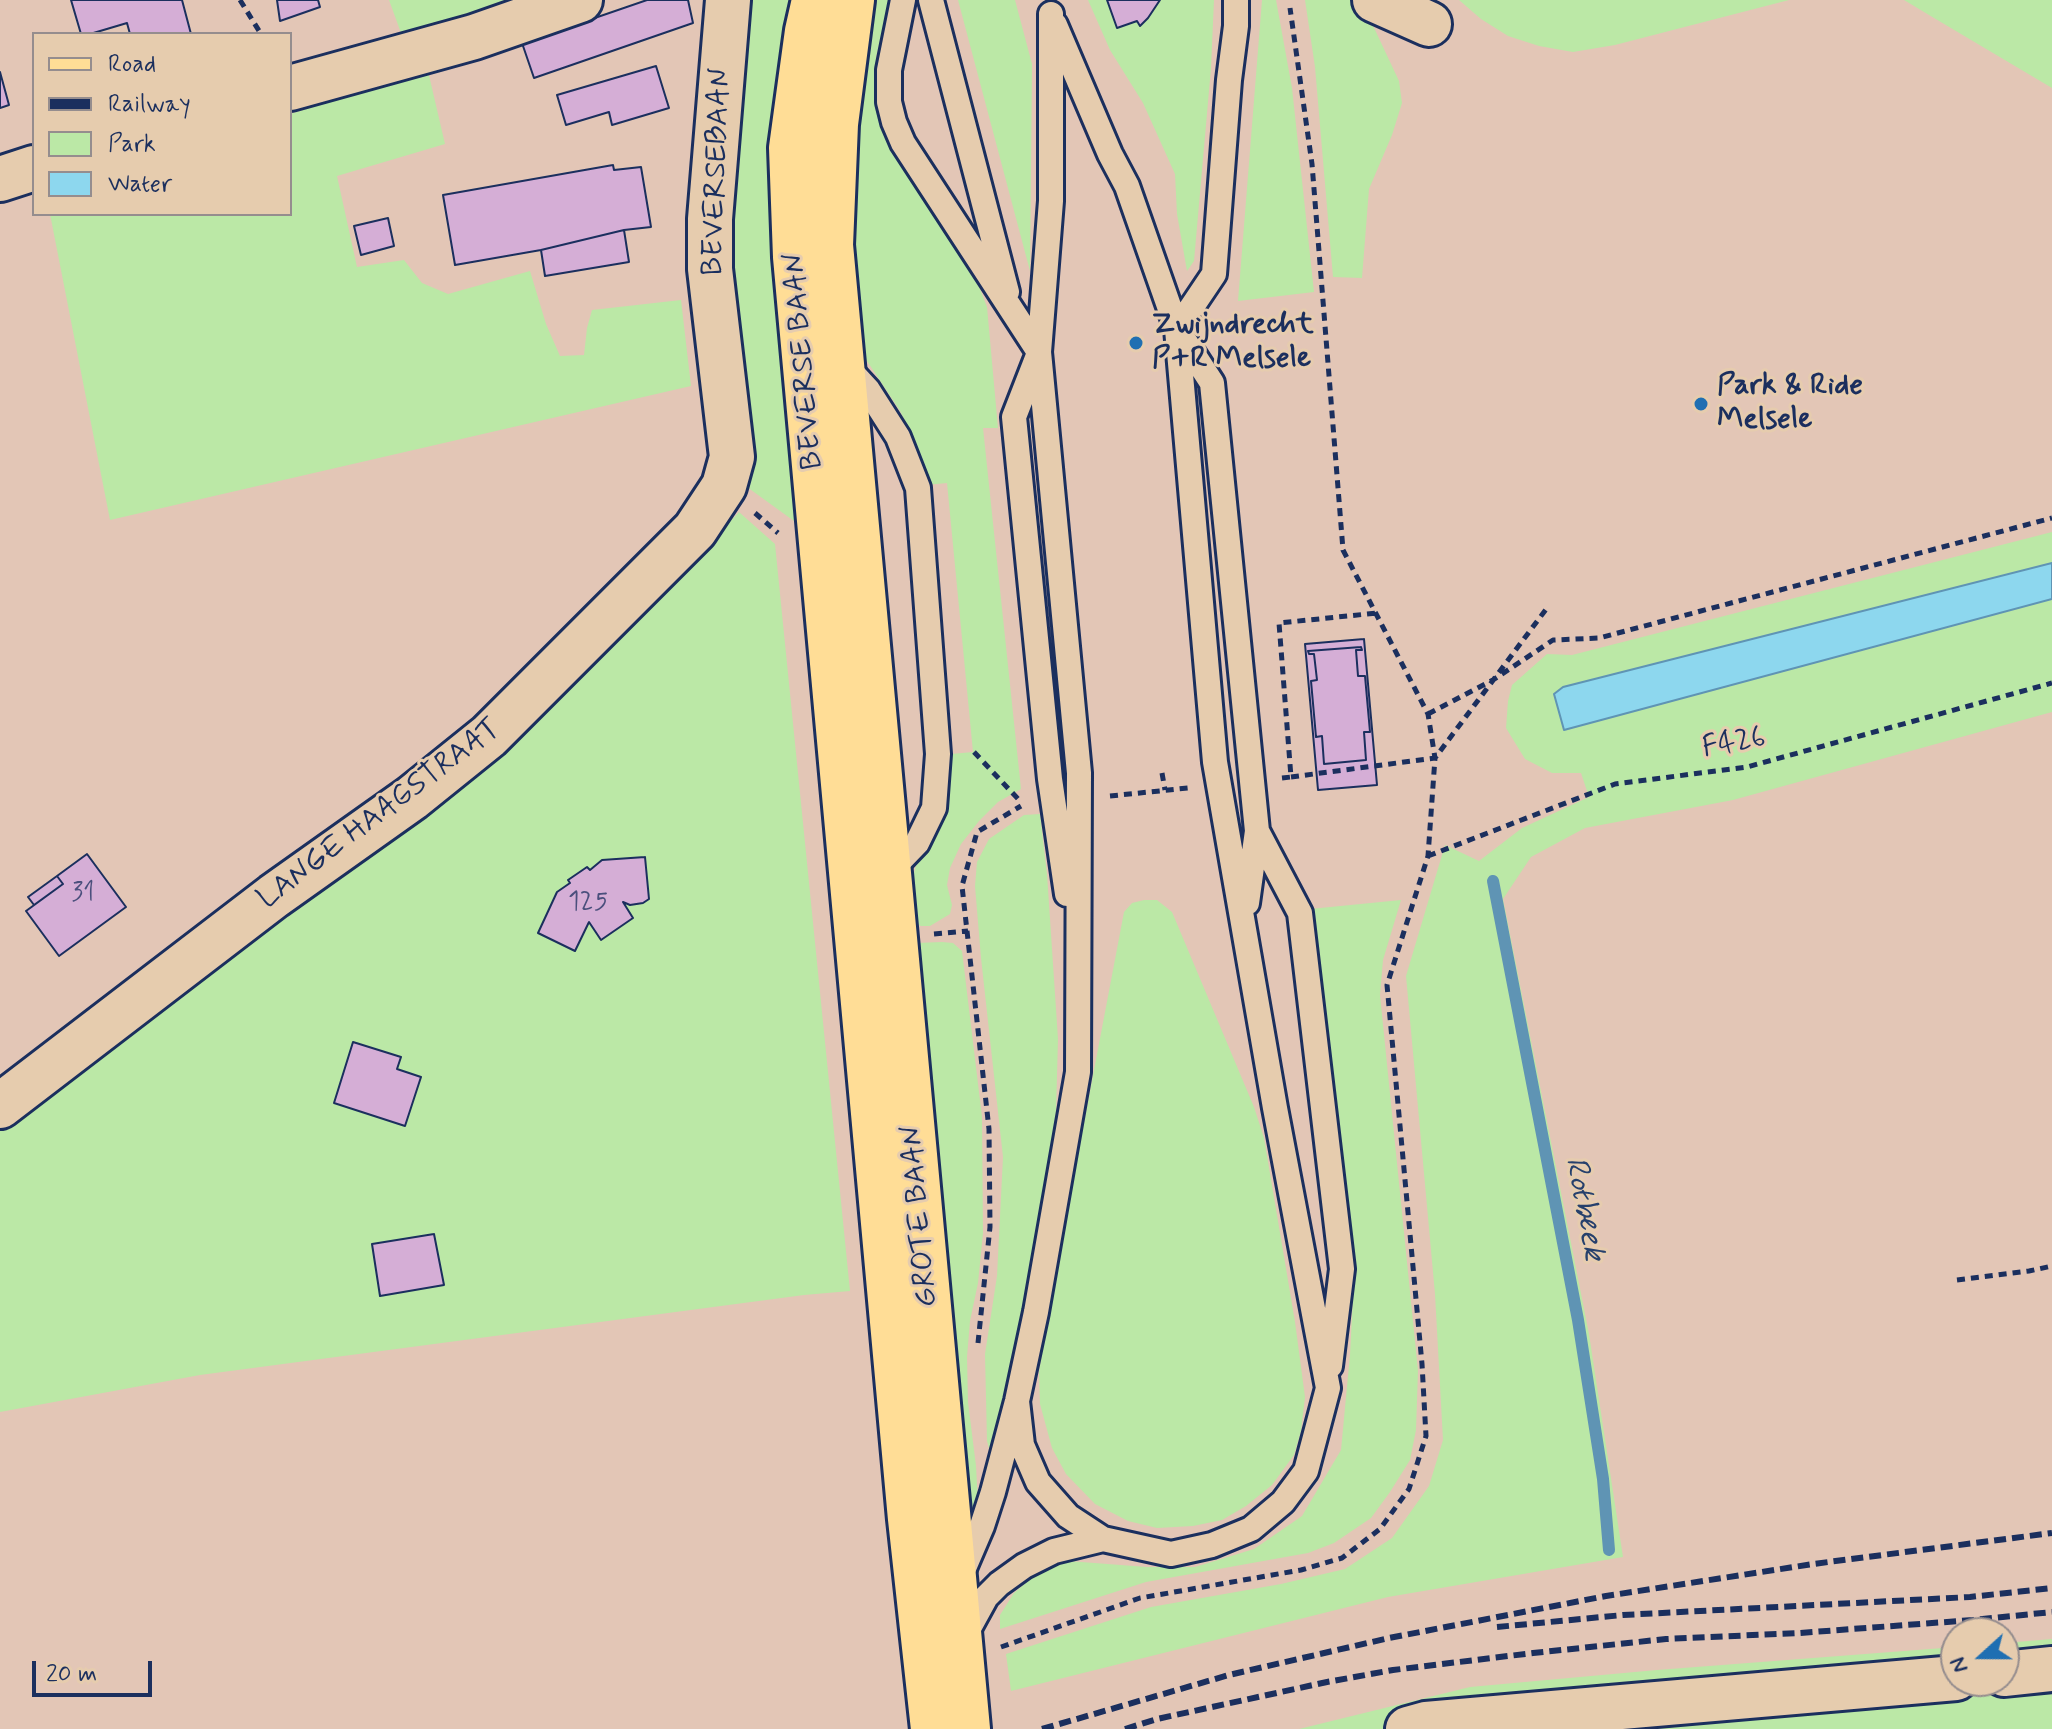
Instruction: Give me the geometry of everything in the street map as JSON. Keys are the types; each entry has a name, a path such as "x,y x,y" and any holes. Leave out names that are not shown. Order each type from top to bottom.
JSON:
{"main road":[{"name":"BEVERSE BAAN","path":"814,0 791,148 795,257 855,713"},
{"name":"BEVERSE BAAN","path":"852,0 836,124 831,245 840,361 855,713"},
{"name":"GROTE BAAN","path":"855,713 889,872 955,1587 933,1729"},
{"name":"GROTE BAAN","path":"855,713 907,1488 943,1651 968,1729"}],"street":[{"path":"292,87 474,37 580,0"},
{"name":"BEVERSEBAAN","path":"724,486 732,457 710,269 710,219 728,0"},
{"path":"1375,0 1429,24 1413,0"},
{"path":"0,179 32,169"},
{"name":"LANGE HAAGSTRAAT","path":"0,1106 274,896 412,798 489,736 695,530 724,486"},
{"path":"2020,1672 2052,1669"},
{"path":"1408,1729 1441,1723 1940,1679"}],"lane":[{"path":"903,0 889,70 889,102 894,122 903,143 1039,352"},
{"path":"931,0 1011,311"},
{"path":"1236,0 1214,274 1177,329 1219,785 1328,1388"},
{"path":"1049,7 1110,154 1127,186 1177,329 1212,383 1257,831 1244,925"},
{"path":"955,1587 986,1515 1017,1401 1036,1312 1078,1072 1079,773 1039,352 1051,201 1049,7"},
{"path":"1039,352 1014,417 1053,802 1079,971"},
{"path":"840,361 868,390 898,437 918,488 938,754 934,808 917,843 889,872"},
{"path":"1017,1401 1022,1445 1038,1482 1068,1516 1103,1539 1171,1554 1212,1545 1251,1529 1283,1502 1306,1471 1328,1388 1342,1269 1300,913 1257,831"},
{"path":"943,1651 986,1597 1024,1566 1054,1551 1103,1539"}],"path":[{"path":"240,0 260,32"},
{"path":"1428,714 1493,680 1553,640 1599,638 2052,518"},
{"path":"1252,781 1435,758 1547,608"},
{"path":"1291,777 1279,623 1377,613"},
{"name":"F426","path":"1428,856 1615,784 1747,767 2052,683"},
{"path":"974,752 1023,805"},
{"path":"1162,773 1165,790"},
{"path":"1079,799 1219,785"},
{"path":"977,1351 990,1227 989,1129 962,886 977,832 1023,805 1053,802"},
{"path":"1957,1280 2052,1266"}],"green space":[{"path":"389,0 505,0 506,4 401,33"},
{"path":"750,0 796,0 805,529 747,487 730,290 736,144"},
{"path":"874,0 891,0 876,57 877,100 884,127 909,178 975,276 987,307 998,428 983,428 1021,789 998,802 961,844 950,868 947,885 952,905 950,914 930,926 914,923 911,885 916,865 933,833 948,790 951,754 973,752 947,483 926,485 916,443 900,411 865,358 856,328 852,290 857,68"},
{"path":"958,0 1015,0 1032,64 1030,271"},
{"path":"1088,0 1214,0 1194,261 1187,271 1177,214 1175,174 1143,103 1110,50"},
{"path":"1262,0 1276,0 1292,88 1314,292 1238,301"},
{"path":"1305,0 1361,0 1399,81 1402,103 1369,189 1362,278 1333,277 1315,67"},
{"path":"1459,0 1789,0 1615,45 1573,52 1508,36"},
{"path":"1904,0 2052,0 2052,88 1934,18"},
{"path":"428,71 445,144 337,176 357,267 404,260 422,283 448,294 530,271 546,324 560,356 584,355 592,310 681,300 691,386 110,520 50,216 292,216 292,113"},
{"path":"739,512 775,544 850,1291 200,1375 0,1412 0,1130 522,737"},
{"path":"2052,532 2052,563 1563,687 1565,730 2052,599 2052,712 1733,800 1585,828 1531,857 1503,899 1589,1334 1623,1557 1388,1597 1011,1691 1006,1654 1151,1607 1281,1584 1345,1569 1392,1538 1429,1486 1443,1440 1435,1294 1406,976 1445,845 1479,861 1522,828 1589,797 1581,773 1552,773 1525,759 1506,728 1512,685 1547,654 1572,655"},
{"path":"1040,814 1058,1039 1056,1112 1042,1209 993,1463 987,1441 985,1354 997,1276 1003,1157 975,886 977,862 989,839 1024,815"},
{"path":"1157,900 1172,912 1254,1107 1264,1138 1305,1397 1301,1431 1294,1455 1272,1485 1222,1520 1193,1526 1157,1528 1128,1521 1095,1504 1066,1474 1052,1448 1040,1404 1039,1372 1124,912 1132,903"},
{"path":"1401,900 1383,960 1380,995 1418,1371 1416,1430 1410,1460 1371,1518 1334,1543 1308,1553 1146,1582 1000,1629 1000,1615 1014,1593 1036,1574 1068,1561 1195,1567 1254,1549 1302,1516 1341,1450 1355,1256 1310,909"},
{"path":"915,943 953,943 962,951 982,1117 983,1233 967,1357 978,1503 970,1523"},
{"path":"2052,1639 2052,1729 1299,1729 1470,1687 1940,1648 1940,1697 2020,1697 2020,1642"}],"water":[{"path":"2052,563 2052,599 1564,730 1554,694 1563,687"}],"building":[{"path":"71,0 182,0 190,32 129,32 127,23 97,32 80,32"},
{"path":"277,0 318,0 320,7 280,21"},
{"path":"647,0 688,0 693,23 534,78 522,43"},
{"path":"1107,0 1160,0 1140,26 1137,21 1117,28"},
{"path":"656,66 669,108 612,125 609,112 566,125 557,95"},
{"path":"0,72 9,105 0,108"},
{"path":"613,165 614,170 641,167 651,227 455,265 443,195"},
{"path":"388,218 394,246 361,255 354,226"},
{"path":"624,230 629,262 545,276 541,250"},
{"path":"1364,639 1377,785 1318,790 1305,644","holes":["1361,647 1362,650 1356,650 1358,676 1365,676 1370,732 1364,732 1366,760 1324,764 1322,736 1316,737 1311,681 1317,680 1314,654 1308,651"]},
{"path":"1361,647 1362,650 1356,650 1358,676 1365,676 1370,732 1364,732 1366,760 1324,764 1322,736 1316,737 1311,681 1317,680 1314,654 1308,651"},
{"path":"87,854 126,907 59,956 26,911 63,884 57,876"},
{"path":"645,857 649,899 630,905 623,902 633,918 601,940 589,922 575,951 538,933 557,892 570,883 568,880 587,867 590,870 602,860"},
{"path":"57,876 63,884 34,905 28,897"},
{"path":"353,1042 401,1057 397,1069 421,1077 405,1126 334,1103"},
{"path":"434,1234 444,1285 380,1296 372,1244"}],"waterway":[{"name":"Rotbeek","path":"1493,881 1578,1320 1603,1479 1609,1550"}],"railway":[{"path":"1042,1729 1229,1675 1389,1638 1606,1596 1813,1564 2052,1533"},
{"path":"1497,1627 1623,1615 1970,1597 2052,1588"},
{"path":"1125,1729 1157,1719 1393,1670 1666,1639 1799,1633 2052,1612"}],"place":[{"name":"Zwijndrecht P+R Melsele","path":"1136,343"},
{"name":"Park & Ride Melsele","path":"1701,404"}]}
